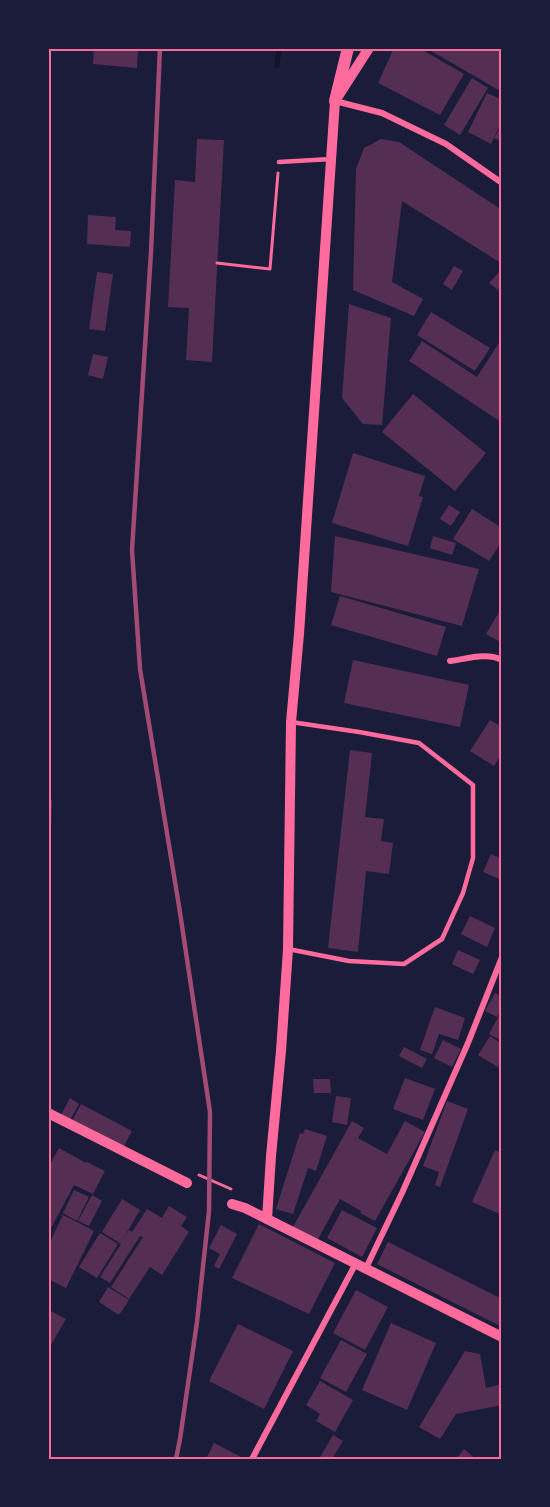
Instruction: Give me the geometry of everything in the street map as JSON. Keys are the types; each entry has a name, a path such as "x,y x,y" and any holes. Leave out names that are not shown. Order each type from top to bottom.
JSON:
{"main road":[{"path":"335,101 348,48"}],"street":[{"path":"267,1219 282,1051 288,949 291,722 335,101 369,48"},
{"path":"335,101 382,113 446,144 502,183"},
{"path":"450,661 476,657 496,657 502,660"},
{"path":"252,1459 402,1193 468,1043 502,957"},
{"path":"48,1113 187,1183"},
{"path":"232,1204 267,1219 502,1337"}],"lane":[{"path":"279,162 332,159"},
{"path":"288,949 349,961 404,964 442,939 463,892 473,858 473,785 419,743 291,722"},
{"path":"48,908 49,800"}],"path":[{"path":"217,263 270,269 279,162"},
{"path":"194,1173 236,1191"}],"building":[{"path":"94,48 138,48 137,68 93,64"},
{"path":"394,48 419,48 464,74 440,115 378,83"},
{"path":"426,48 502,48 502,92"},
{"path":"472,78 488,88 460,135 444,125"},
{"path":"487,93 502,100 502,121 491,144 468,132"},
{"path":"502,125 502,142 494,138"},
{"path":"197,139 224,140 212,362 186,360 189,308 168,307 175,180 195,182"},
{"path":"381,139 399,142 502,210 501,263 402,201 392,282 423,299 414,316 353,290 356,169 364,148"},
{"path":"88,215 116,217 115,230 131,231 130,247 87,244"},
{"path":"454,266 463,271 452,290 443,284"},
{"path":"502,269 502,293 489,283"},
{"path":"97,272 113,274 105,331 89,329"},
{"path":"349,304 391,318 382,425 363,424 342,398"},
{"path":"431,312 490,348 475,371 417,335"},
{"path":"502,338 501,422 409,361 422,341 477,377"},
{"path":"93,354 108,357 103,379 88,375"},
{"path":"413,394 486,453 455,491 382,432"},
{"path":"353,453 425,476 419,496 423,497 408,546 332,523"},
{"path":"449,505 460,512 451,526 440,519"},
{"path":"472,509 502,528 502,541 489,561 453,539"},
{"path":"335,536 479,569 462,626 331,592"},
{"path":"433,536 456,543 452,555 430,548"},
{"path":"340,596 446,627 437,656 331,625"},
{"path":"502,607 502,643 486,634"},
{"path":"353,660 469,685 460,727 344,703"},
{"path":"490,720 502,727 502,753 494,766 470,751"},
{"path":"350,750 372,753 365,817 384,819 381,841 393,843 389,874 366,871 358,952 328,948"},
{"path":"491,854 502,859 502,880 483,872"},
{"path":"470,916 495,928 487,947 461,934"},
{"path":"458,950 480,960 473,974 452,964"},
{"path":"495,993 502,997 502,1010 497,1017 485,1011"},
{"path":"435,1007 465,1018 458,1040 439,1034 432,1054 420,1050"},
{"path":"502,1010 502,1041 489,1034"},
{"path":"490,1036 502,1044 501,1069 478,1055"},
{"path":"443,1040 461,1049 452,1067 434,1058"},
{"path":"404,1047 427,1059 422,1068 399,1056"},
{"path":"405,1078 435,1089 423,1120 393,1109"},
{"path":"313,1079 330,1079 331,1093 314,1093"},
{"path":"336,1096 351,1098 347,1125 332,1122"},
{"path":"70,1098 79,1104 70,1120 61,1115"},
{"path":"447,1101 468,1109 440,1187 435,1185 439,1172 423,1166"},
{"path":"81,1104 132,1131 123,1148 72,1121"},
{"path":"352,1121 364,1128 358,1138 387,1154 405,1121 425,1132 375,1221 340,1199 317,1241 293,1227"},
{"path":"305,1129 327,1136 316,1171 308,1168 293,1214 276,1209 300,1133 303,1134"},
{"path":"59,1148 105,1171 93,1194 74,1185 48,1234 48,1168"},
{"path":"495,1150 502,1153 502,1215 472,1202"},
{"path":"74,1190 89,1197 77,1221 63,1213"},
{"path":"92,1195 102,1201 89,1226 78,1221"},
{"path":"122,1199 140,1210 123,1239 129,1230 132,1232 147,1209 162,1218 169,1206 187,1217 181,1226 189,1232 162,1275 150,1267 129,1299 111,1287 143,1237 140,1236 110,1283 100,1277 121,1244 102,1232"},
{"path":"342,1210 377,1228 362,1257 327,1238"},
{"path":"63,1215 94,1231 66,1288 48,1279 48,1246"},
{"path":"259,1224 335,1263 309,1314 232,1278"},
{"path":"221,1225 237,1234 219,1269 214,1266 220,1254 209,1248"},
{"path":"100,1233 118,1244 97,1278 79,1267"},
{"path":"388,1242 502,1299 502,1327 377,1264"},
{"path":"108,1287 129,1300 119,1315 99,1302"},
{"path":"356,1290 388,1307 365,1350 333,1333"},
{"path":"51,1311 66,1319 48,1350 48,1316"},
{"path":"391,1323 436,1343 407,1410 362,1390"},
{"path":"238,1324 293,1351 264,1409 209,1381"},
{"path":"341,1340 367,1354 346,1392 320,1378"},
{"path":"465,1351 480,1354 486,1388 502,1384 502,1405 456,1414 440,1439 419,1427"},
{"path":"320,1381 353,1400 335,1432 316,1421 320,1414 306,1405"},
{"path":"333,1435 343,1441 332,1459 319,1459"},
{"path":"214,1443 245,1459 206,1459"},
{"path":"464,1449 476,1459 456,1459"}],"waterway":[{"path":"277,65 279,48"}],"railway":[{"path":"160,48 151,252 132,550 140,669 210,1112 209,1211 197,1322 176,1459"}]}
